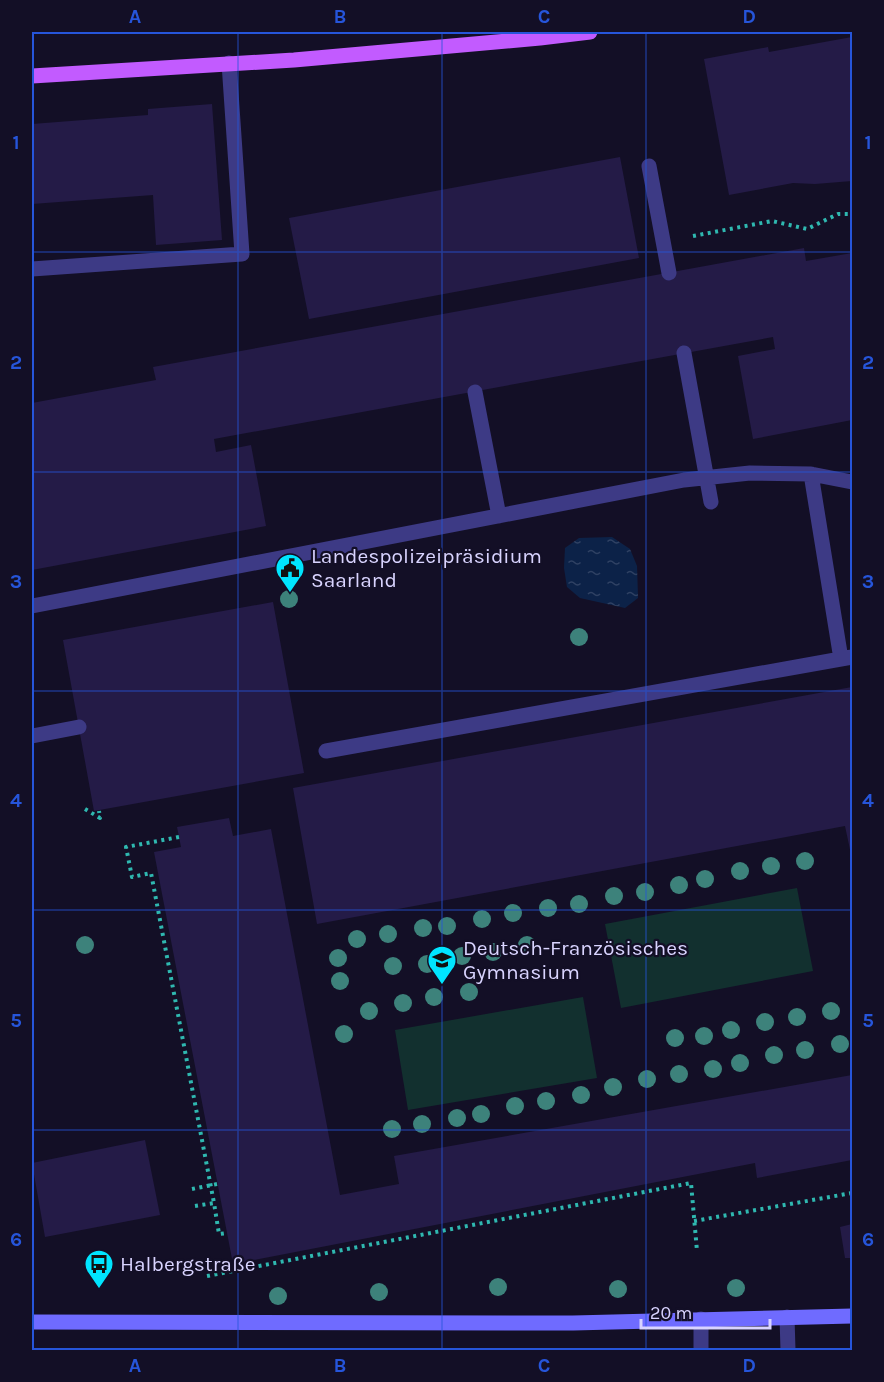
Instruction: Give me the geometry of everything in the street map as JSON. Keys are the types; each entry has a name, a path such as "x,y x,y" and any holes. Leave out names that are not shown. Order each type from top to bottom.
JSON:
{"main road":[{"path":"32,76 294,60 590,32"}],"street":[{"path":"32,269 242,254 229,63"},
{"path":"649,166 669,273"},
{"path":"684,353 711,502"},
{"path":"475,392 499,516"},
{"path":"32,606 706,477 750,473 811,474 852,482"},
{"path":"327,751 847,658 811,474"},
{"path":"32,736 79,727"},
{"path":"32,1322 573,1323 852,1316"},
{"path":"787,1317 788,1350"},
{"path":"701,1319 701,1350"}],"path":[{"path":"663,242 772,221 807,229 838,214 852,214"},
{"path":"85,809 100,818 99,811"},
{"path":"179,837 126,847 132,877 151,873 219,1234 227,1233"},
{"path":"207,1276 692,1183 697,1251"},
{"path":"192,1189 217,1184"},
{"path":"694,1221 852,1193"},
{"path":"195,1206 214,1203"}],"green space":[{"path":"797,888 813,971 621,1008 605,924"},
{"path":"583,997 597,1078 408,1110 395,1030"}],"water":[{"path":"612,537 630,549 637,566 638,598 625,608 580,598 567,587 564,568 565,548 579,538"}],"building":[{"path":"852,37 852,181 793,183 729,195 704,59 768,47 769,52"},
{"path":"212,104 222,240 156,245 153,195 32,204 32,124 148,115 148,109"},
{"path":"620,157 639,258 309,319 289,218"},
{"path":"804,248 806,261 852,253 852,420 753,439 738,356 775,349 773,337 214,439 216,452 251,445 266,526 32,570 32,403 156,380 153,367"},
{"path":"273,602 304,773 94,811 63,640"},
{"path":"852,687 852,859 845,826 317,924 293,788"},
{"path":"229,818 233,836 271,829 340,1195 399,1184 394,1156 852,1075 852,1160 757,1178 755,1163 233,1264 154,852 181,847 177,827"},
{"path":"145,1140 160,1215 45,1237 32,1163"},
{"path":"852,1224 852,1258 845,1258 840,1227"}],"place":[{"name":"Landespolizeipräsidium Saarland","path":"290,594"},
{"name":"Deutsch-Französisches Gymnasium","path":"442,986"},
{"name":"Halbergstraße","path":"99,1290"}]}
